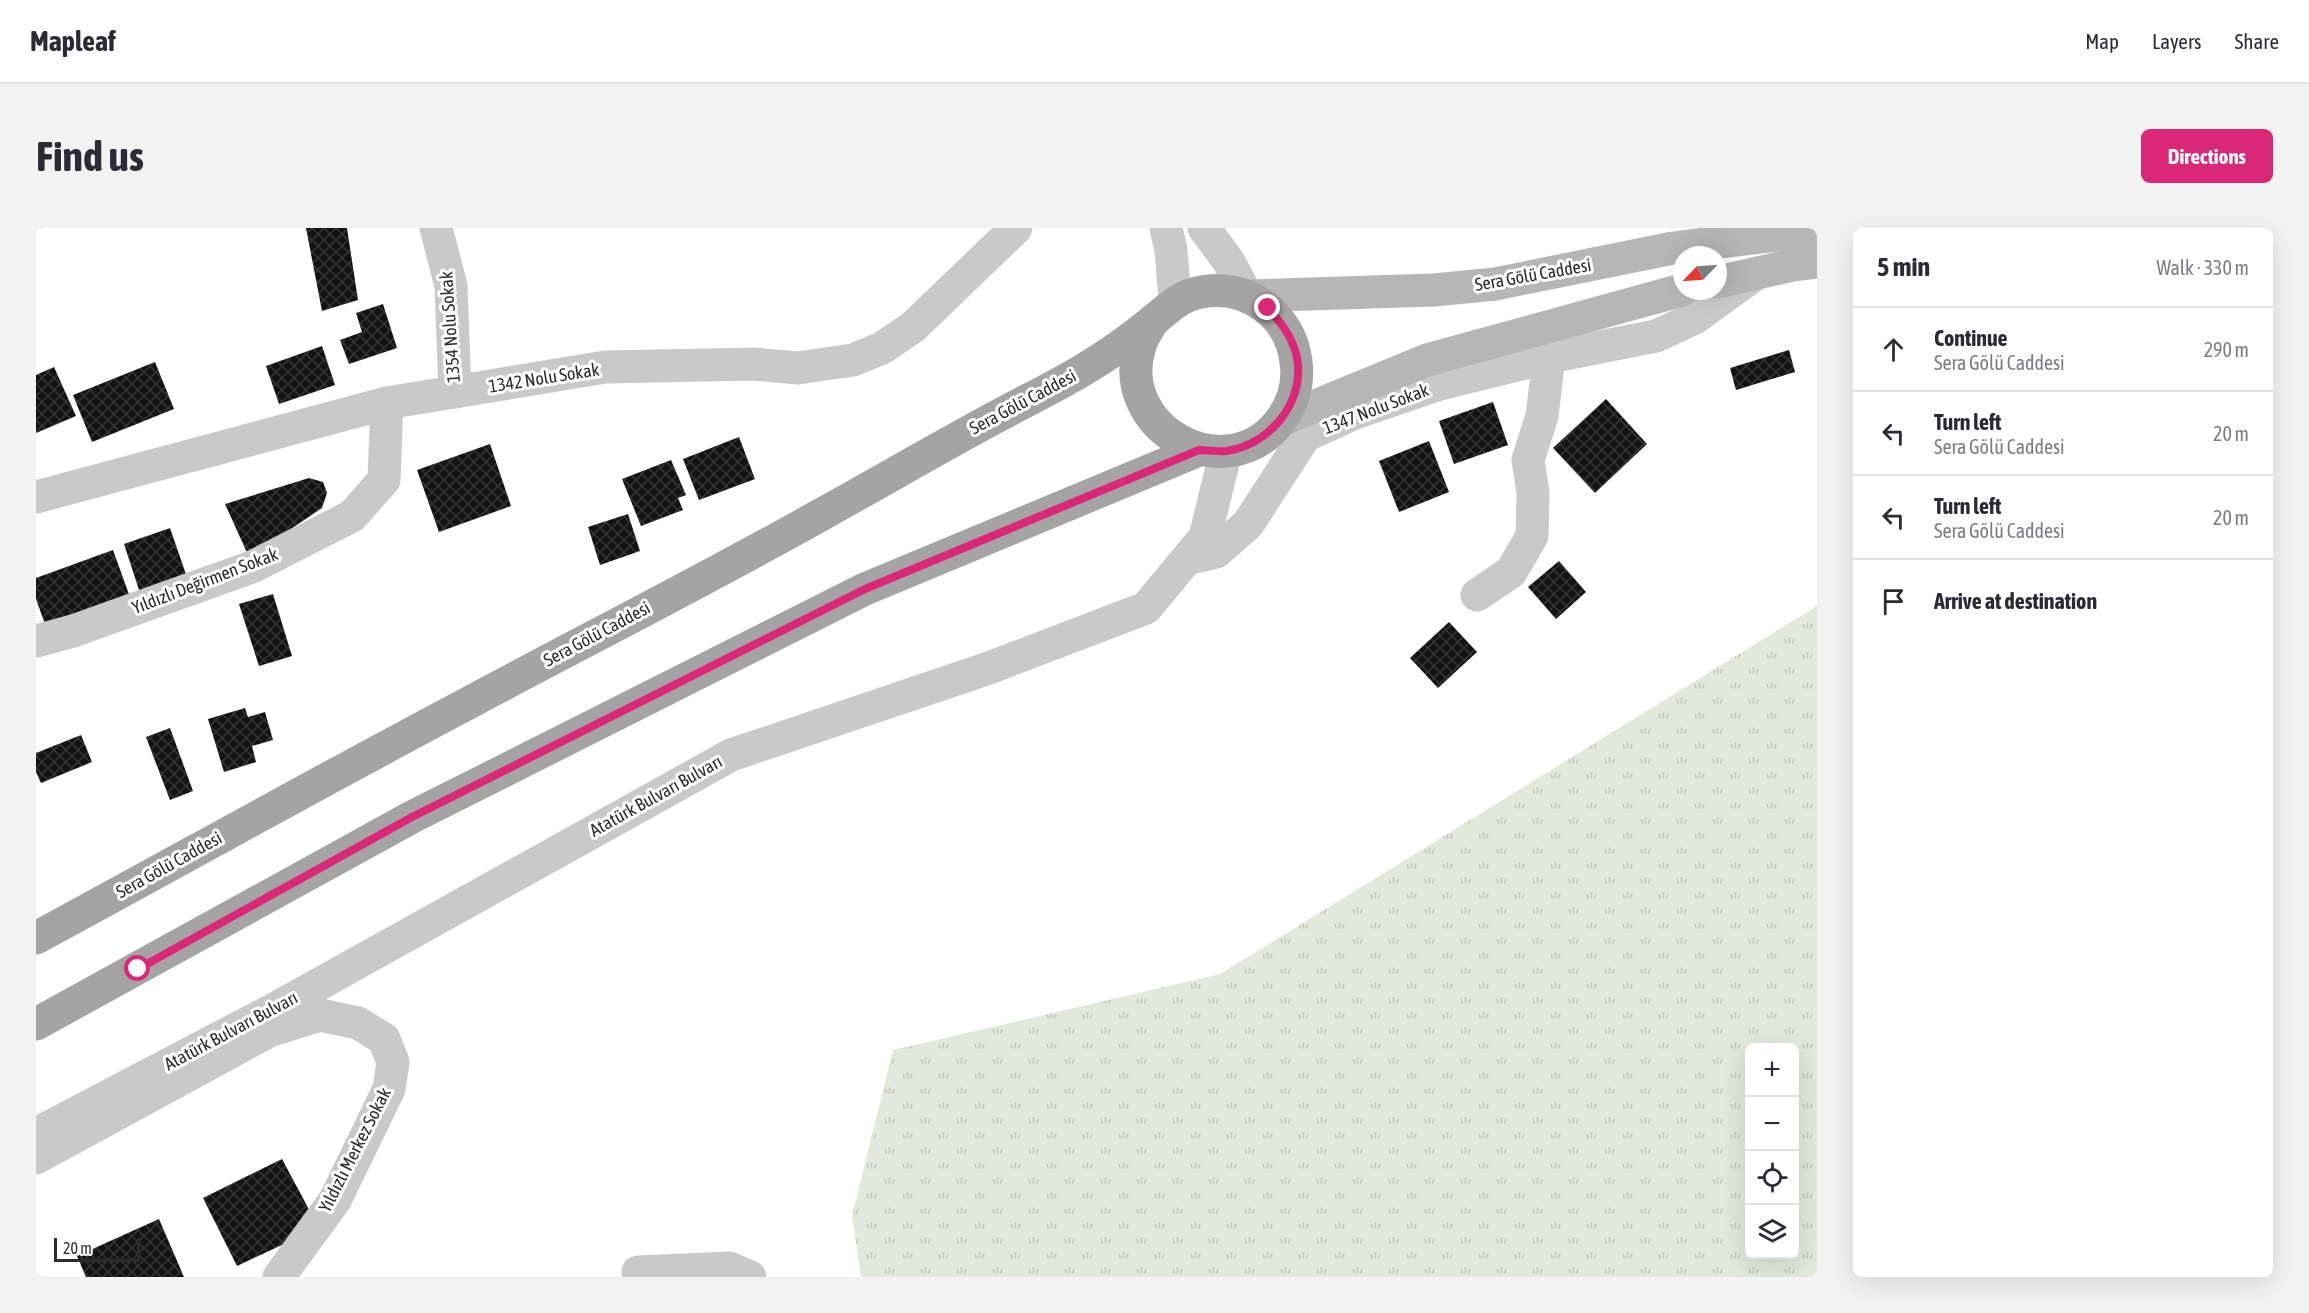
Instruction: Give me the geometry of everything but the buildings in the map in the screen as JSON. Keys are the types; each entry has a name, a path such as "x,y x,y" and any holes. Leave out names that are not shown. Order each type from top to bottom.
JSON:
{"main road":[{"name":"Sera Gölü Caddesi","path":"1247,296 1434,290 1485,285 1673,248 1817,230"},
{"path":"1727,280 1817,262"},
{"name":"Sera Gölü Caddesi","path":"36,938 427,725 824,513 919,458 1084,369 1163,312 1198,292 1223,290 1247,296 1268,308 1285,327 1295,349 1298,374 1293,398 1281,420 1268,434 1252,444 1212,450 865,589 412,817 36,1024"},
{"name":"Sera Gölü Caddesi","path":"1281,420 1427,360 1673,292"},
{"path":"1163,312 1140,346 1136,372 1141,398 1154,422 1174,440 1212,450"}],"street":[{"name":"1354 Nolu Sokak","path":"436,228 451,286 455,392"},
{"name":"1342 Nolu Sokak","path":"36,497 387,403 605,367 754,364 798,368 853,360 882,348 913,327 1016,228"},
{"path":"1163,312 1171,250 1166,228"},
{"path":"1204,228 1229,262 1247,296"},
{"name":"1347 Nolu Sokak","path":"1187,559 1216,552 1248,524 1305,436 1355,413 1440,384 1549,357 1656,336 1695,318 1757,273"},
{"path":"1477,595 1512,572 1532,536 1533,492 1528,460 1542,416 1549,357"},
{"name":"Yıldızlı Değirmen Sokak","path":"36,641 73,631 252,567 352,516 384,480 387,403"},
{"name":"Atatürk Bulvarı Bulvarı","path":"36,1134 278,1006 730,755 989,668 1146,608 1205,537 1212,450"},
{"name":"Yıldızlı Merkez Sokak","path":"36,1158 268,1031 320,1015 358,1023 384,1039 393,1062 389,1089 334,1200 279,1277"},
{"path":"638,1272 729,1268 750,1277"}],"green space":[{"path":"1817,606 1817,1277 861,1277 852,1216 893,1050 1220,974"}],"route":[{"path":"138,969 412,817 865,589 1199,450 1226,451 1252,444 1268,434 1281,420 1293,398 1298,374 1295,349 1285,327 1268,308"}]}
